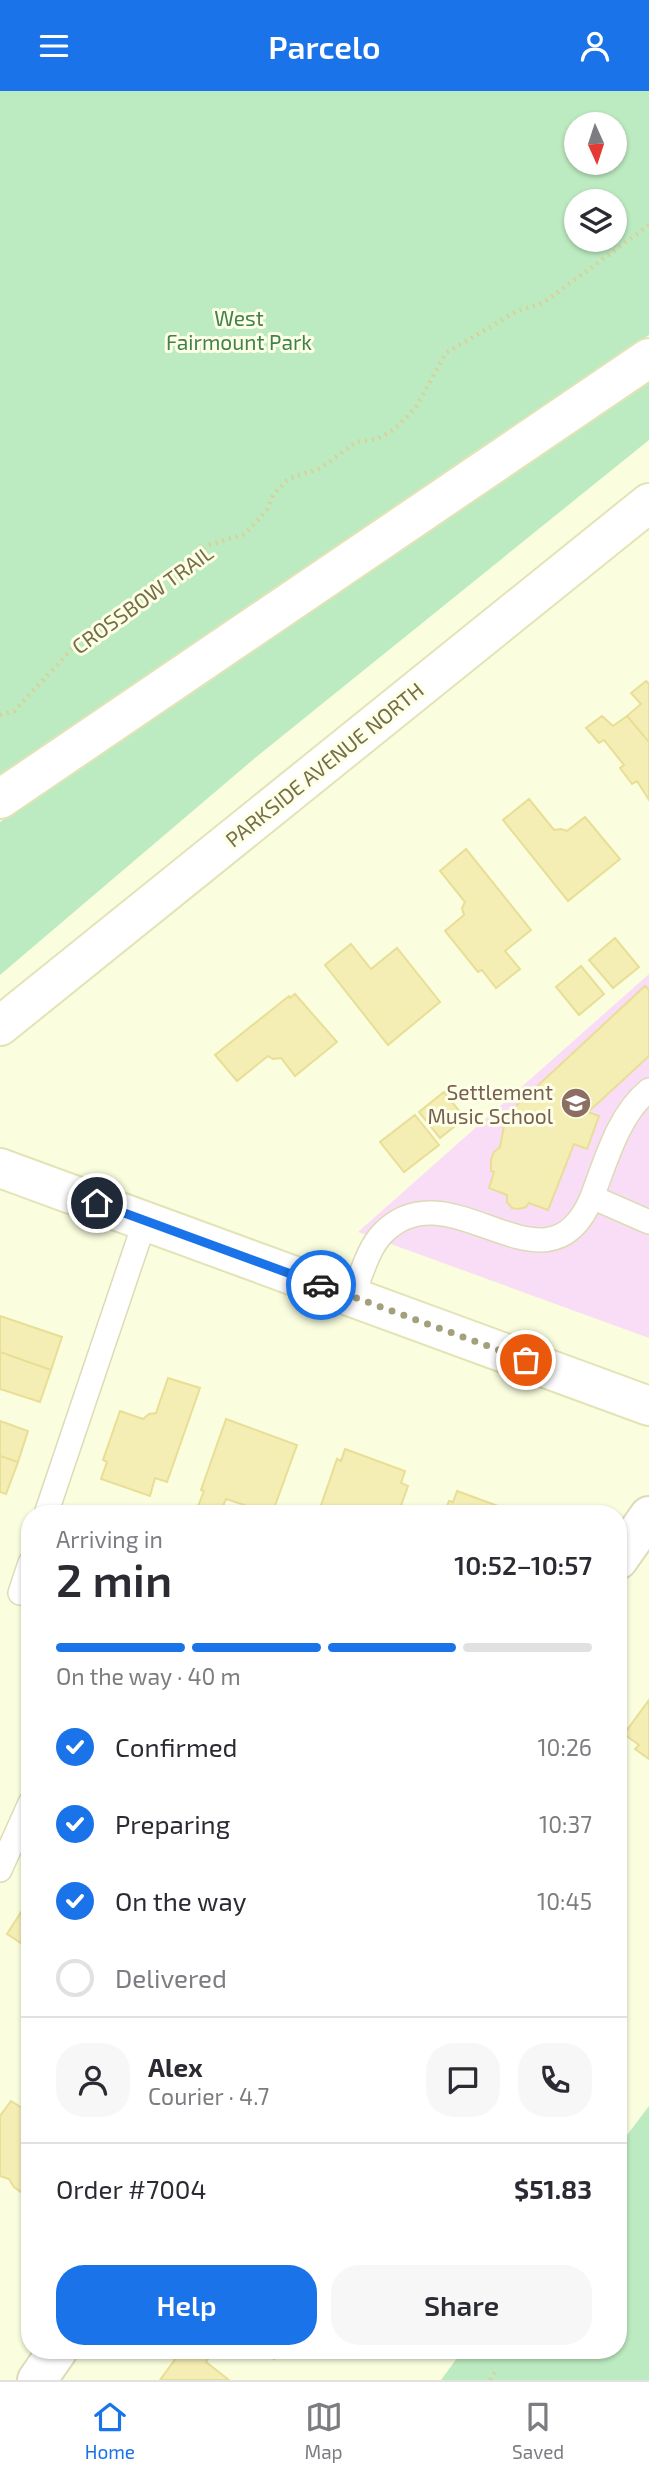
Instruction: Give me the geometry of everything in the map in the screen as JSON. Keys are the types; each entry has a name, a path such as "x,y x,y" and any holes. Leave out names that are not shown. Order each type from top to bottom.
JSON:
{"main road":[{"path":"0,799 649,358"},
{"name":"PARKSIDE AVENUE NORTH","path":"0,1026 649,503"},
{"path":"0,1168 649,1406"},
{"path":"627,1547 649,1516"},
{"path":"37,2380 52,2359"}],"lane":[{"path":"352,1297 375,1244 389,1228 412,1213 451,1215 518,1237 549,1239 577,1225 585,1213 620,1129 631,1110 649,1090"},
{"path":"592,1197 649,1222"},
{"path":"49,1505 145,1221"},
{"path":"0,1870 21,1823"}],"path":[{"name":"CROSSBOW TRAIL","path":"0,715 14,711 72,649 136,602 164,588 187,568 205,546 245,534 267,510 273,495 288,479 321,468 356,442 377,439 395,429 416,407 446,353 517,311 543,303 649,225"},
{"path":"489,2380 497,2369"}],"shaded area":[{"name":"Settlement Music School","path":"649,974 649,1338 358,1232"}],"green space":[{"name":"West Fairmount Park","path":"0,91 649,91 649,335 0,784"},
{"path":"649,378 649,440 255,758 0,975 0,822 62,776"},
{"path":"649,2106 649,2380 441,2380 456,2359 627,2359 627,2135"}],"building":[{"path":"646,681 649,684 649,742 627,716 641,704 631,693"},
{"path":"602,716 613,726 627,716 649,742 649,800 637,781 632,784 620,768 624,765 604,740 599,743 586,728"},
{"path":"529,799 554,830 567,831 585,817 620,859 568,901 503,820"},
{"path":"466,849 531,930 505,951 520,969 496,988 482,970 478,972 445,931 464,915 462,908 465,902 440,871"},
{"path":"615,938 639,967 613,988 589,960"},
{"path":"351,944 371,969 397,948 440,1002 388,1045 325,965"},
{"path":"581,966 604,994 579,1015 556,987"},
{"path":"645,986 649,990 649,1056 588,1112 599,1116 587,1149 574,1144 548,1210 529,1203 526,1207 512,1208 507,1202 507,1195 489,1188 494,1172 491,1171 491,1160 500,1147 504,1126 517,1105"},
{"path":"295,994 337,1042 295,1076 281,1058 273,1059 268,1056 237,1081 215,1055"},
{"path":"444,1092 465,1118 440,1138 419,1112"},
{"path":"415,1115 439,1145 404,1172 380,1142"},
{"path":"0,1316 62,1337 51,1370 0,1352"},
{"path":"0,1352 51,1370 40,1402 0,1389"},
{"path":"168,1378 200,1388 167,1482 155,1478 150,1496 101,1479 107,1462 103,1460 120,1411 143,1419 156,1413"},
{"path":"226,1419 297,1445 275,1505 244,1505 226,1499 224,1505 199,1505 204,1491 201,1490"},
{"path":"0,1421 28,1431 18,1462 0,1456"},
{"path":"345,1449 405,1471 401,1483 408,1486 401,1505 321,1505 337,1459 341,1461"},
{"path":"0,1456 18,1462 6,1494 0,1492"},
{"path":"457,1491 495,1505 447,1505 449,1501 453,1502"},
{"path":"649,1700 649,1759 635,1749 639,1745 627,1736 627,1730"},
{"path":"21,1912 21,1943 7,1934"},
{"path":"11,2101 21,2107 21,2192 9,2179 0,2176 0,2116"},
{"path":"175,2359 208,2359 206,2362 229,2380 160,2380"}],"way so far":[{"path":"321,1285 526,1360"}],"place":[{"name":"Settlement Music School","path":"576,1103"}],"route":[{"path":"97,1203 321,1285"}]}
